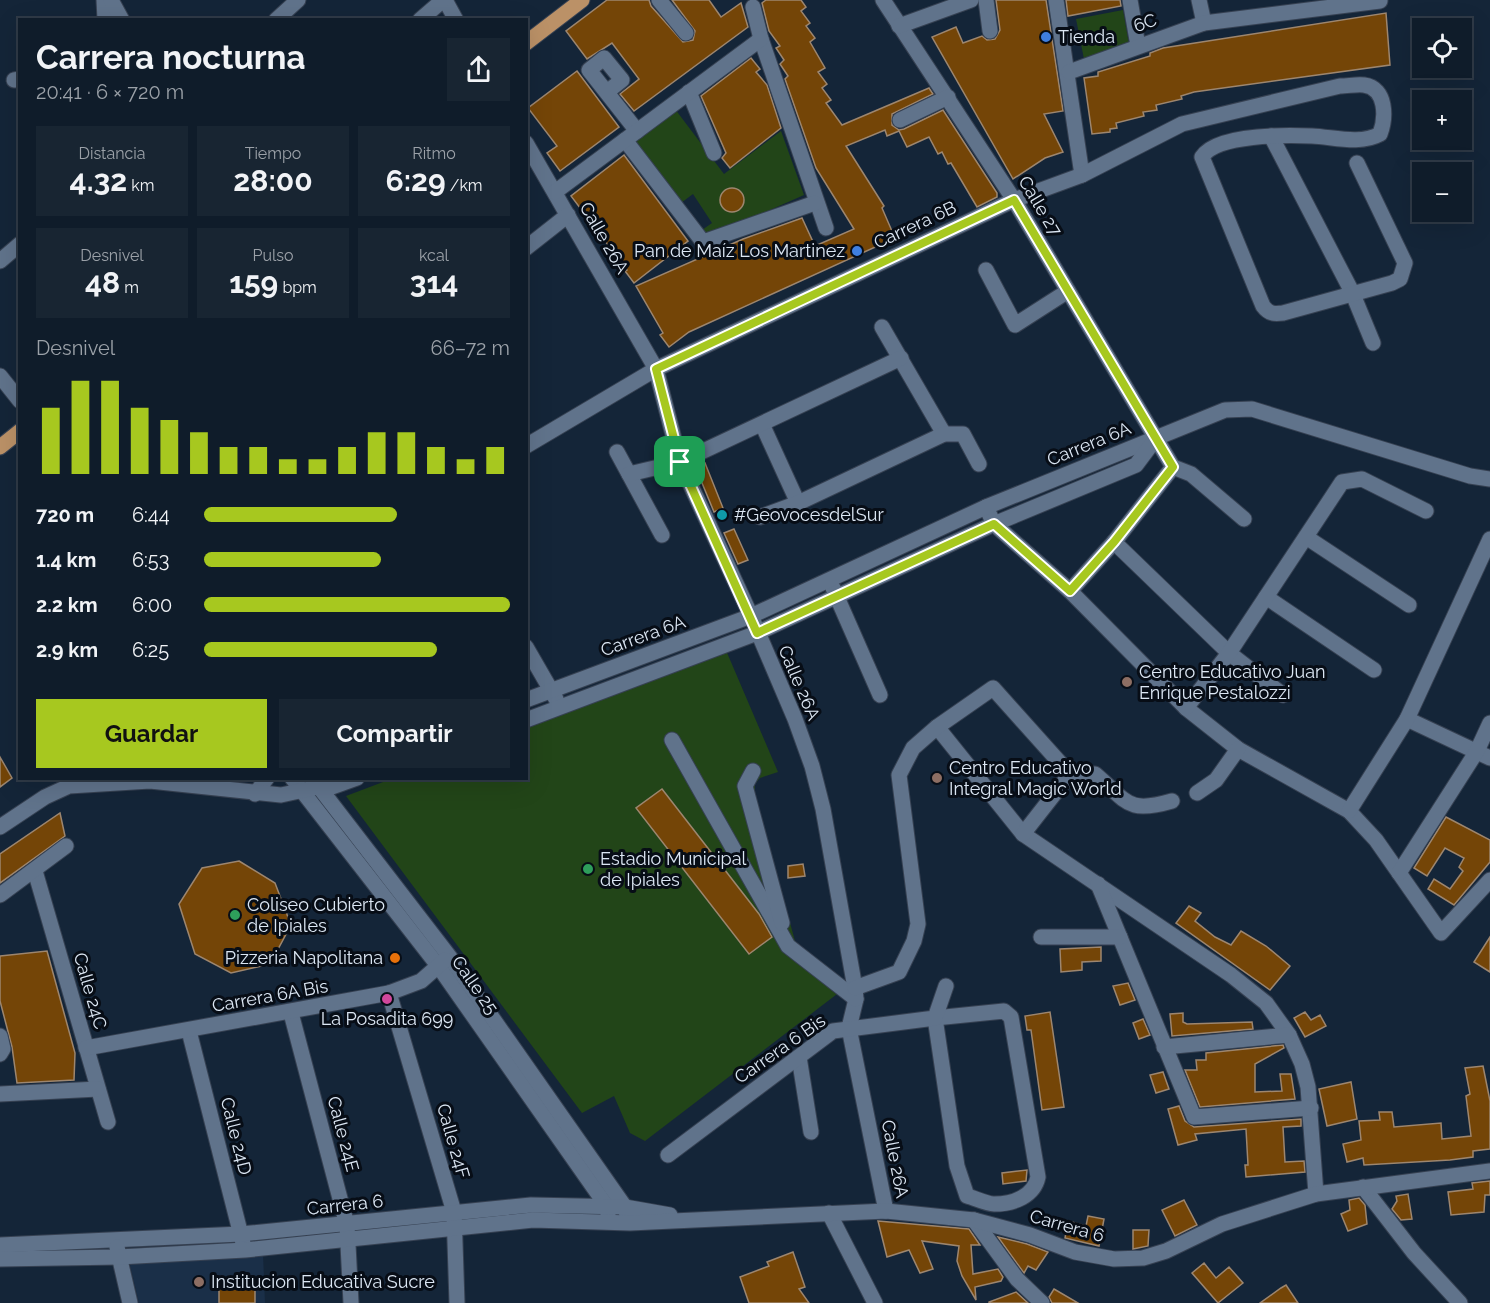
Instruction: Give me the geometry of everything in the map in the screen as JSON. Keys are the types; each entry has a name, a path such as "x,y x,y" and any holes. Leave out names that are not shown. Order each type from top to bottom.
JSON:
{"main road":[{"path":"528,42 582,0"},
{"path":"0,447 18,432"}],"street":[{"path":"104,0 105,18"},
{"path":"111,0 121,18"},
{"path":"278,18 298,0"},
{"path":"422,18 444,0 455,18"},
{"path":"659,0 686,33"},
{"name":"Calle 27","path":"883,0 1014,200 1173,467"},
{"path":"899,26 971,0"},
{"path":"986,0 990,31"},
{"path":"1056,0 1069,72 1082,175"},
{"path":"1130,0 1138,46"},
{"path":"1199,0 1204,23"},
{"name":"6C","path":"1069,72 1204,23 1380,2"},
{"path":"753,7 761,39 815,202 826,228"},
{"path":"555,192 761,39"},
{"name":"Carrera 6B","path":"528,445 656,369 1014,200 1082,175 1182,124 1340,86 1366,85 1378,92 1383,104 1384,124 1380,134 1361,140 1271,136"},
{"path":"607,92 631,135 703,242 815,202"},
{"path":"689,92 714,153"},
{"path":"900,120 948,97"},
{"path":"1357,163 1405,263 1400,279 1392,283 1352,292 1284,313 1273,314 1263,306 1202,157 1213,145 1271,136 1352,292 1373,343"},
{"name":"Calle 26A","path":"528,145 656,369 680,462 751,616 812,766 823,809 855,994 849,1028 886,1211"},
{"path":"528,246 568,215"},
{"path":"0,261 18,246"},
{"path":"986,270 1015,325 1068,291"},
{"path":"882,327 944,434"},
{"path":"629,474 680,462 901,358"},
{"path":"0,376 18,398"},
{"path":"1157,437 1225,410 1252,409 1470,476 1490,479"},
{"path":"762,424 798,503"},
{"path":"759,517 798,503 944,434 963,434 979,464"},
{"name":"Carrera 6A","path":"528,699 751,616 986,507 1157,437"},
{"name":"Carrera 6A","path":"528,719 757,633 994,524 1137,465 1157,437"},
{"path":"617,452 662,535"},
{"path":"1070,591 1114,542 1173,467 1191,474 1244,519"},
{"path":"1186,708 1229,653 1342,482 1362,479 1426,511"},
{"path":"986,507 994,524 1070,591 1186,708 1238,749 1349,811 1376,840 1441,933 1488,886"},
{"path":"1306,537 1409,605"},
{"path":"1349,811 1407,719 1490,539"},
{"path":"1114,542 1229,653 1283,695"},
{"path":"830,578 836,597 880,696"},
{"path":"1266,597 1374,670"},
{"path":"528,650 553,690 559,709"},
{"path":"672,740 788,946 855,994 899,972 914,941 918,924 899,775 913,748 993,688 1070,774 1095,774 1134,807 1146,808 1172,801"},
{"path":"1407,719 1483,755"},
{"path":"1399,873 1483,755 1490,723"},
{"path":"937,728 1023,834 1231,975 1266,1003 1288,1035 1302,1064 1311,1108 1316,1194"},
{"path":"1197,793 1216,780 1238,749"},
{"path":"753,771 745,786 788,946"},
{"path":"1023,834 1070,774"},
{"path":"255,794 266,780"},
{"name":"Calle 25","path":"293,780 444,961 609,1216"},
{"path":"0,827 45,797 69,786 150,781 281,795 302,792 317,781 332,787 351,780"},
{"name":"Calle 25","path":"317,781 444,961 625,1207 630,1224"},
{"path":"0,895 66,846"},
{"name":"Calle 24C","path":"35,871 108,1122"},
{"path":"1098,884 1194,1117 1311,1108"},
{"path":"1041,937 1120,937"},
{"name":"Carrera 6A Bis","path":"86,1048 291,1013 389,993 421,981 444,961"},
{"path":"934,1018 946,986"},
{"name":"Calle 24F","path":"389,993 454,1212 457,1303"},
{"name":"Carrera 6 Bis","path":"668,1155 834,1031 934,1018 1004,1011 1011,1017 1038,1177 1036,1188 1026,1197 993,1204 967,1196 957,1166 934,1018"},
{"name":"Calle 24E","path":"291,1013 347,1225 350,1241 351,1303"},
{"name":"Calle 24D","path":"189,1030 245,1250"},
{"path":"1164,1047 1288,1035"},
{"path":"0,1036 3,1049 0,1054"},
{"path":"799,1057 811,1132"},
{"path":"0,1094 98,1089"},
{"name":"Carrera 6","path":"0,1245 241,1234 531,1205 609,1216 630,1224 693,1218 886,1211 953,1216 1030,1235 1085,1254 1114,1259 1143,1258 1166,1251 1222,1224 1316,1194 1490,1171"},
{"path":"1363,1187 1414,1252 1460,1303"},
{"name":"Carrera 6","path":"0,1259 119,1257 245,1250 350,1241 533,1220 609,1216 625,1207 693,1218"},
{"path":"829,1213 876,1301"},
{"path":"974,1220 1017,1279 1042,1303"},
{"path":"116,1241 130,1303"}],"shaded area":[{"name":"Institucion Educativa Sucre","path":"263,1254 265,1303 139,1303 129,1261"}],"green space":[{"path":"1123,10 1129,44 1084,59 1076,19"},
{"path":"675,109 724,174 781,131 804,195 707,238 702,230 712,223 693,194 681,203 634,141"},
{"name":"Estadio Municipal de Ipiales","path":"725,648 778,772 760,778 755,784 755,795 795,941 841,991 645,1141 630,1133 614,1096 582,1113 346,796 388,780 528,780 528,725"}],"building":[{"path":"607,0 649,0 651,6 683,42 693,40 695,31 672,0 709,0 721,17 741,3 748,27 634,111 620,94 639,79 612,43 587,59 566,31"},
{"path":"766,0 801,0 806,7 801,11 810,23 806,26 815,38 810,42 825,68 818,72 827,84 822,88 831,100 826,103 842,125 929,88 933,94 892,114 892,125 899,130 904,129 943,110 997,193 997,197 977,207 951,163 948,164 942,152 938,154 929,137 907,147 899,131 887,136 885,130 846,146 884,206 882,208 895,238 689,332 669,347 660,335 663,333 636,286 743,239 802,218 815,246 854,229 816,168 785,79 788,76 780,64 784,60 776,48 780,46 769,31 762,3"},
{"path":"996,0 1046,0 1063,111 1044,114 1063,152 1045,158 1013,179 932,37 956,27 963,43 982,36 987,40 995,39 1000,30"},
{"path":"1066,0 1120,0 1121,6 1068,16"},
{"path":"1386,13 1390,65 1194,92 1181,96 1182,99 1156,105 1157,110 1143,112 1144,116 1116,123 1117,128 1110,129 1110,132 1092,134 1084,78 1098,76 1098,72 1150,56 1150,53 1163,48"},
{"path":"751,58 760,69 756,72 767,85 781,128 730,168 722,158 726,153 701,96"},
{"path":"577,71 619,127 560,171 547,153 557,146 528,108"},
{"path":"624,155 688,241 634,283 625,271 627,270 571,196"},
{"path":"732,188 741,191 744,200 741,209 732,212 723,209 720,200 723,191"},
{"path":"705,463 723,508 714,512 695,466"},
{"path":"734,529 748,560 738,564 724,533"},
{"path":"0,757 12,778 0,787"},
{"path":"662,789 759,914 772,937 749,954 636,808"},
{"path":"60,813 65,836 0,883 0,854"},
{"path":"1446,817 1490,840 1490,862 1454,905 1428,889 1434,879 1450,889 1463,871 1459,867 1464,858 1445,848 1427,876 1414,868"},
{"name":"Coliseo Cubierto de Ipiales","path":"239,861 275,883 291,925 270,964 231,973 195,954 179,904 202,868"},
{"path":"803,864 805,876 788,878 788,866"},
{"path":"1189,906 1201,913 1195,921 1215,937 1231,945 1241,931 1266,946 1290,966 1270,990 1176,923"},
{"path":"1490,937 1490,972 1474,962"},
{"path":"1101,947 1101,961 1082,962 1082,970 1061,972 1060,949"},
{"path":"47,951 75,1053 74,1080 17,1083 12,1047 0,1001 0,956"},
{"path":"1128,983 1135,1000 1120,1005 1113,986"},
{"path":"1050,1012 1064,1107 1042,1110 1031,1030 1027,1030 1025,1016"},
{"path":"1305,1012 1311,1020 1320,1015 1326,1026 1305,1037 1294,1018"},
{"path":"1183,1013 1183,1022 1187,1024 1252,1022 1253,1029 1172,1036 1170,1014"},
{"path":"1143,1019 1150,1035 1139,1039 1133,1023"},
{"path":"1283,1045 1284,1048 1255,1064 1255,1092 1282,1091 1280,1074 1291,1074 1295,1099 1200,1107 1185,1070 1197,1070 1196,1060 1206,1060 1206,1053"},
{"path":"1483,1066 1490,1101 1490,1149 1473,1151 1473,1157 1450,1160 1364,1165 1363,1158 1347,1162 1343,1144 1361,1140 1359,1121 1380,1120 1379,1112 1392,1112 1394,1127 1441,1123 1442,1139 1471,1136 1466,1096 1470,1094 1465,1068"},
{"path":"1163,1072 1169,1089 1156,1093 1150,1075"},
{"path":"1351,1082 1357,1119 1327,1126 1319,1089"},
{"path":"1179,1106 1185,1121 1194,1127 1301,1119 1301,1126 1283,1127 1285,1162 1304,1161 1305,1172 1246,1177 1245,1165 1248,1165 1246,1129 1195,1134 1197,1140 1178,1145 1168,1109"},
{"path":"1027,1170 1026,1181 1003,1184 1002,1173"},
{"path":"1490,1181 1490,1195 1485,1195 1484,1212 1451,1215 1448,1192 1473,1189 1472,1183"},
{"path":"1408,1194 1412,1219 1401,1220 1392,1209 1397,1201 1396,1196"},
{"path":"1359,1198 1365,1205 1367,1224 1348,1231 1341,1214 1350,1210 1349,1200"},
{"path":"1184,1200 1197,1225 1175,1236 1162,1210"},
{"path":"1088,1216 1104,1219 1099,1246 1065,1238 1068,1221 1086,1226"},
{"path":"878,1221 969,1229 980,1245 971,1245 973,1274 998,1269 1003,1277 1001,1281 975,1287 976,1300 962,1276 957,1261 959,1246 922,1241 933,1269 920,1273 909,1250 887,1257"},
{"path":"1133,1230 1149,1230 1148,1246 1133,1249"},
{"path":"998,1237 1048,1252 1036,1270 1028,1266 1024,1273"},
{"path":"793,1252 805,1287 799,1289 809,1303 749,1303 740,1277 769,1266 767,1262"},
{"path":"1204,1263 1216,1278 1229,1267 1243,1283 1218,1303 1192,1273"},
{"path":"255,1284 255,1303 219,1303 219,1287"},
{"path":"1286,1285 1298,1303 1260,1303 1281,1288"},
{"path":"1054,1289 1078,1303 1052,1303 1049,1297"},
{"path":"1016,1292 1028,1303 989,1303 989,1302"}],"place":[{"name":"Tienda","path":"1046,37"},
{"name":"Pan de Maíz Los Martinez","path":"857,251"},
{"name":"#GeovocesdelSur","path":"722,515"},
{"name":"Centro Educativo Juan Enrique Pestalozzi","path":"1127,682"},
{"name":"Centro Educativo Integral Magic World","path":"937,778"},
{"name":"Estadio Municipal de Ipiales","path":"588,869"},
{"name":"Coliseo Cubierto de Ipiales","path":"235,915"},
{"name":"Pizzeria Napolitana","path":"395,958"},
{"name":"La Posadita 699","path":"387,999"},
{"name":"Institucion Educativa Sucre","path":"199,1282"}],"route":[{"path":"1014,200 1173,467 1114,542 1070,591 994,524 757,633 680,462 656,369 1014,200"}]}
